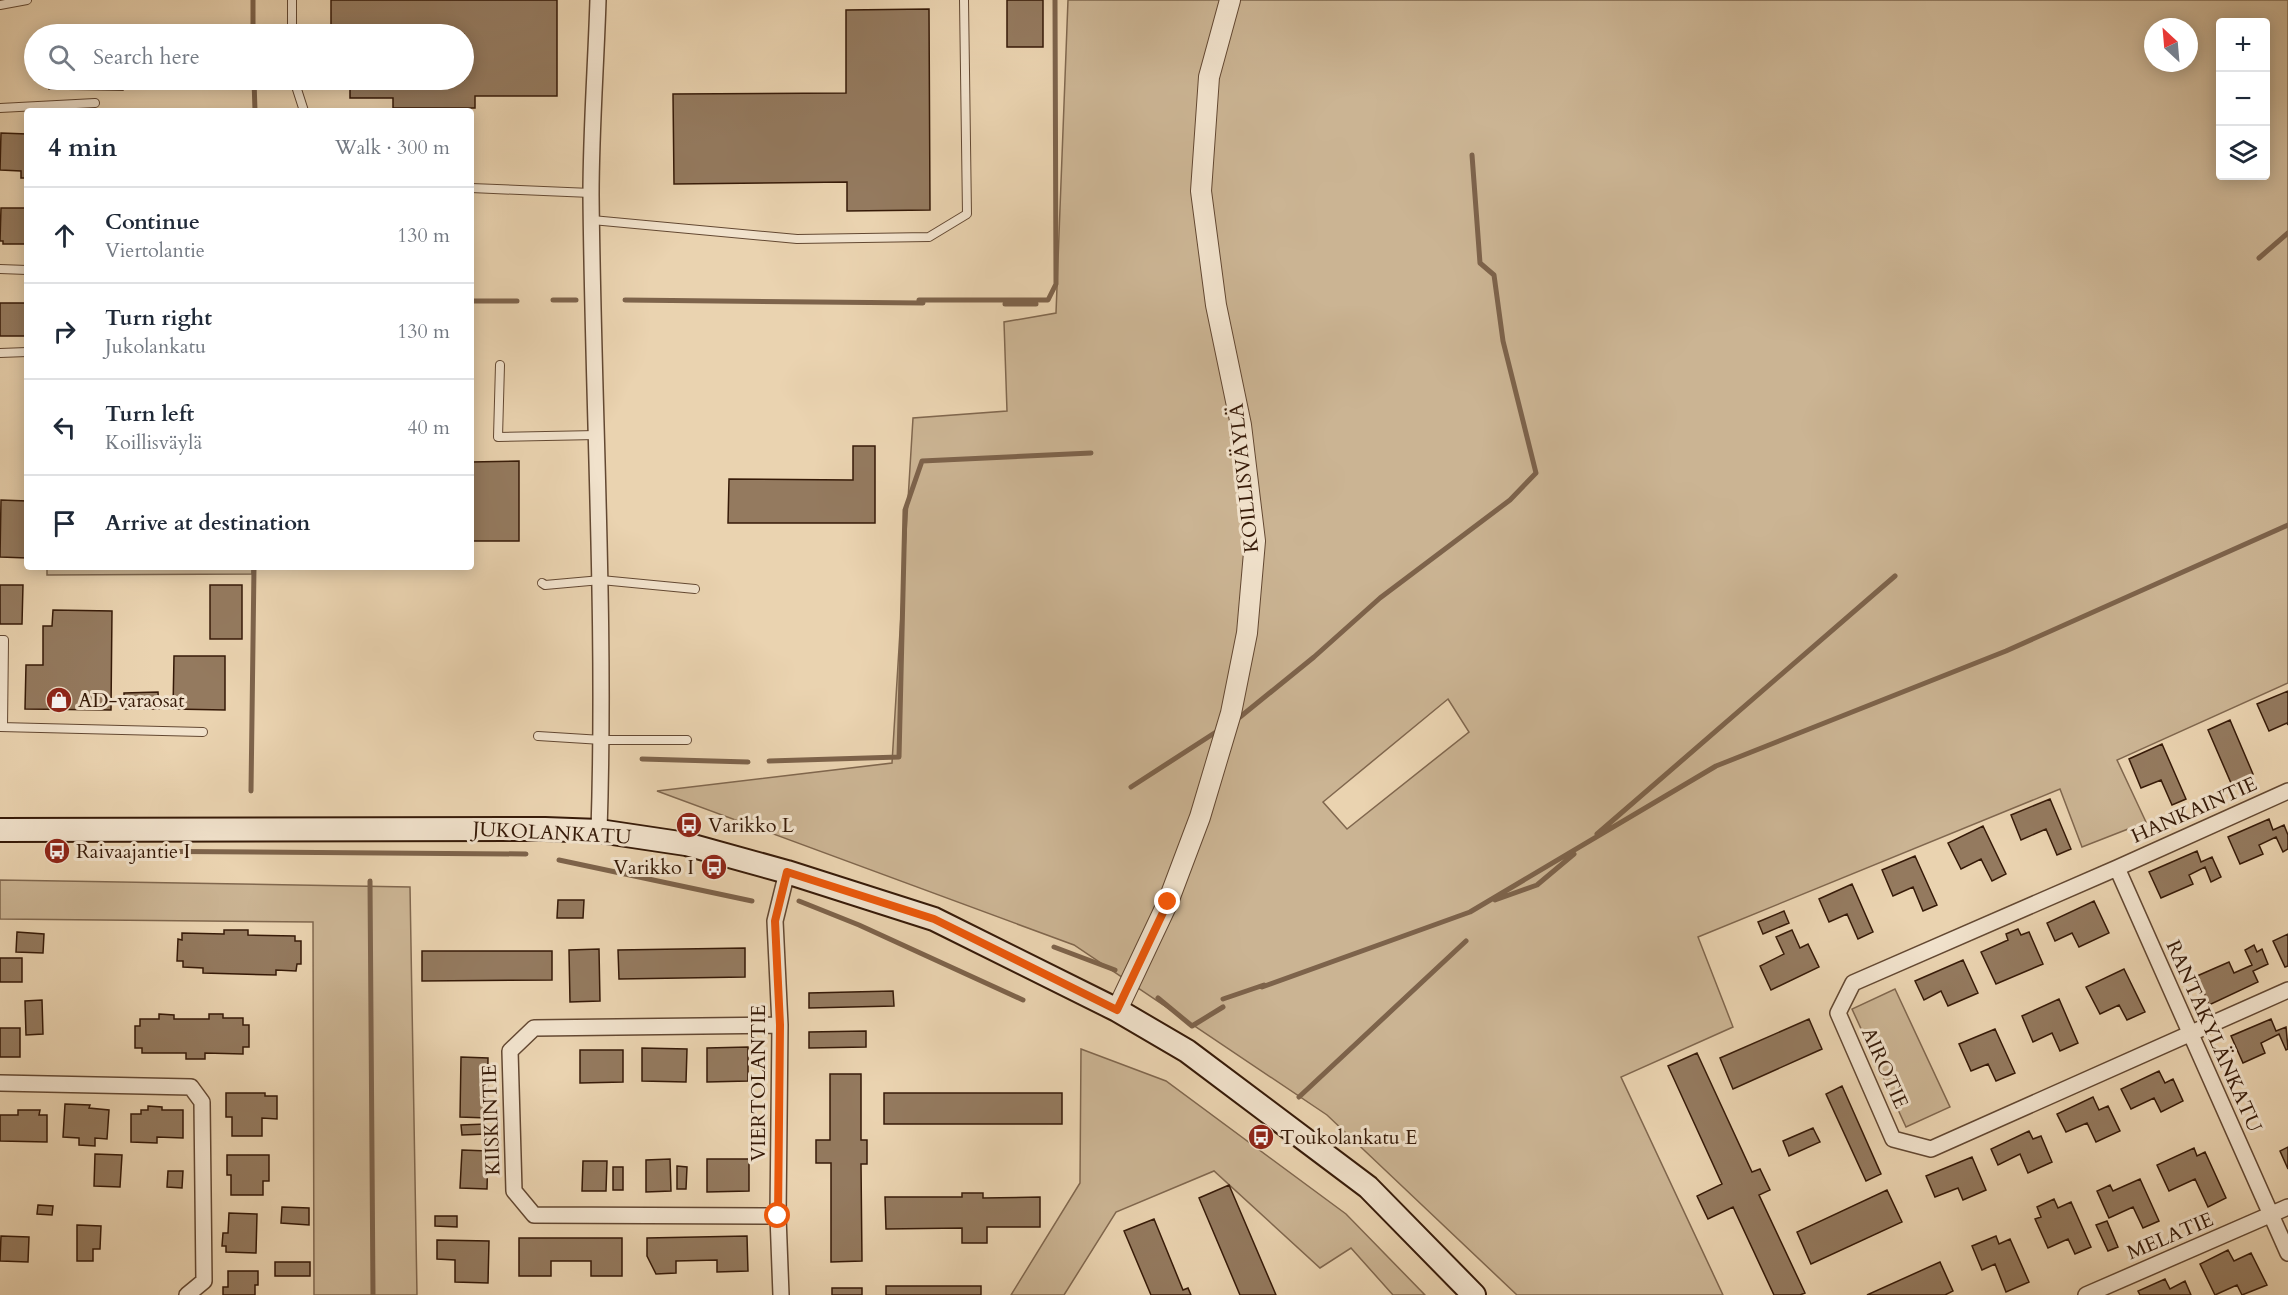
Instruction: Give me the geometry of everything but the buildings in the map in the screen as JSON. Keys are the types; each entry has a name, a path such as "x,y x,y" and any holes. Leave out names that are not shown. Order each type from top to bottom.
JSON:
{"main road":[{"name":"JUKOLANKATU","path":"0,830 545,829 599,831 687,844 787,872 934,919 1117,1010 1187,1051 1368,1187 1474,1295"}],"street":[{"path":"598,0 591,194 601,580 602,740 599,831"},
{"name":"KOILLISVÄYLÄ","path":"1117,1010 1168,902 1200,817 1231,713 1247,633 1255,541 1241,425 1216,305 1201,191 1209,77 1230,0"},
{"name":"HANKAINTIE","path":"2117,868 2288,791"},
{"name":"AIROTIE","path":"2117,868 1853,983 1838,1013 1893,1139 1931,1149 2190,1034"},
{"name":"RANTAKYLÄNKATU","path":"2117,868 2288,1253"},
{"name":"VIERTOLANTIE","path":"781,1295 778,1216 780,1025 775,921 787,872"},
{"path":"2190,1034 2288,990"},
{"name":"KIISKINTIE","path":"778,1216 534,1215 514,1191 510,1051 534,1028 780,1025"},
{"path":"0,1083 191,1087 202,1102 204,1281 187,1295"},
{"name":"MELATIE","path":"2086,1295 2288,1207"}],"lane":[{"path":"0,4 27,0"},
{"path":"292,0 292,24"},
{"path":"592,220 797,239 929,237 967,214 964,0"},
{"path":"297,90 303,108"},
{"path":"0,108 95,102"},
{"path":"474,188 591,194"},
{"path":"0,269 24,270"},
{"path":"0,353 24,352"},
{"path":"500,365 498,437 597,435"},
{"path":"542,583 545,585 601,580 695,590"},
{"path":"0,640 4,640 2,727 203,732"},
{"path":"538,736 602,740 687,740"}],"shaded area":[{"path":"1068,0 2288,0 2288,683 2117,760 2146,822 2082,847 2060,789 1698,937 1733,1027 1621,1077 1723,1295 1517,1295 1327,1115 1074,945 657,791 892,763 913,418 1007,411 1004,322 1056,313","holes":["1448,699 1469,732 1347,829 1323,802"]},
{"path":"47,570 252,570 252,574 47,575"},
{"path":"0,880 410,887 417,1295 314,1295 313,922 0,919"},
{"path":"1895,989 1950,1107 1906,1127 1852,1009"},
{"path":"1081,1049 1166,1081 1346,1214 1425,1295 1393,1295 1351,1248 1320,1268 1214,1171 1116,1212 1064,1295 1011,1295 1080,1183"}],"waterway":[{"path":"253,0 253,24"},
{"path":"919,300 1048,300 1056,284 1055,0"},
{"path":"254,90 255,108"},
{"path":"1240,717 1314,657 1380,598 1510,500 1536,473 1503,341 1494,275 1480,263 1472,155"},
{"path":"2259,258 2288,233"},
{"path":"553,300 576,300"},
{"path":"625,300 923,303"},
{"path":"474,301 517,301"},
{"path":"1005,304 1036,304"},
{"path":"769,761 899,757 905,510 922,461 1091,453"},
{"path":"1262,987 1470,912 1716,766 2006,651 2288,525"},
{"path":"251,791 254,570"},
{"path":"1597,834 1895,576"},
{"path":"1131,787 1216,732"},
{"path":"642,759 748,762"},
{"path":"103,851 526,854"},
{"path":"1495,900 1537,885 1574,854"},
{"path":"559,860 752,901"},
{"path":"370,881 373,1295"},
{"path":"799,901 859,925 1023,1000"},
{"path":"1299,1097 1466,941"},
{"path":"1054,947 1115,970"},
{"path":"1223,999 1264,985"},
{"path":"1158,998 1192,1026 1223,1007"}],"place":[{"name":"AD-varaosat","path":"59,700"},
{"name":"Varikko L","path":"689,825"},
{"name":"Raivaajantie I","path":"57,851"},
{"name":"Varikko I","path":"714,867"},
{"name":"Toukolankatu E","path":"1261,1137"}],"route":[{"path":"778,1216 780,1025 775,921 787,872 934,919 1117,1010 1168,902"}]}
